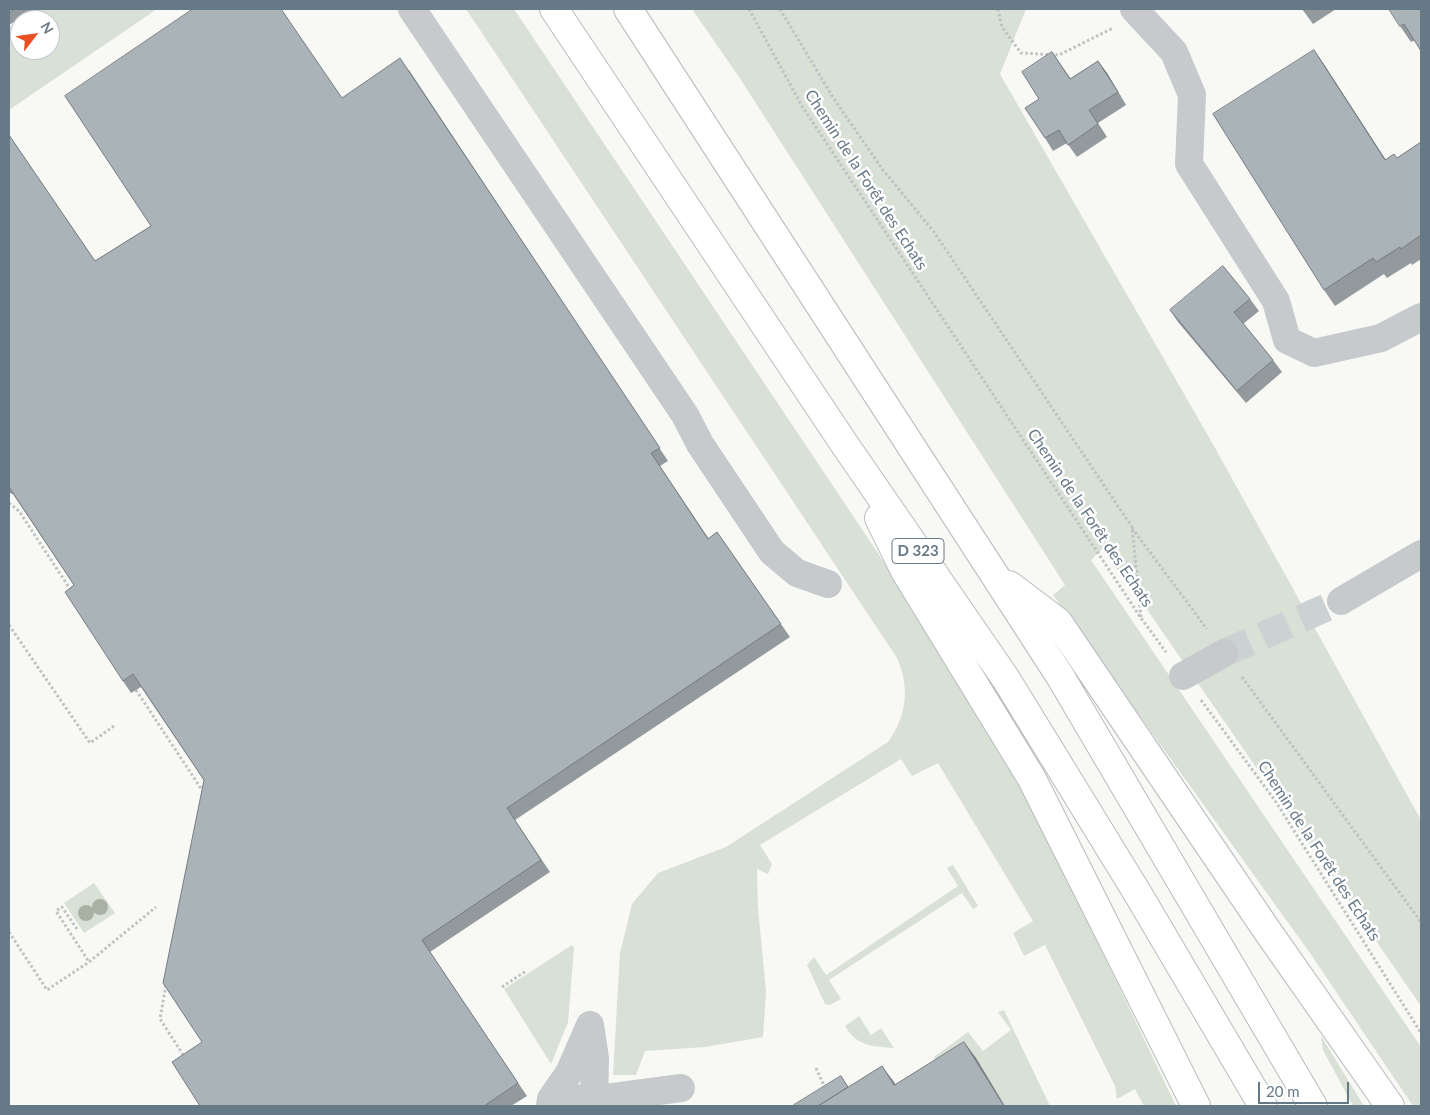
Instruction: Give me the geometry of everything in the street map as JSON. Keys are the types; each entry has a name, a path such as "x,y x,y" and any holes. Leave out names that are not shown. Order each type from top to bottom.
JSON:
{"highway":[{"name":"D 323","path":"554,9 843,442 1006,679 1138,894 1263,1106"},
{"name":"D 323","path":"628,9 639,20 1065,685 1313,1106"},
{"path":"843,442 905,571 1032,779 1196,1106"},
{"path":"995,573 1058,622 1334,1028 1390,1106"},
{"path":"1334,1028 1374,1106"}],"street":[{"path":"412,9 685,415 700,444 772,552 797,573 828,584"},
{"path":"1136,12 1174,52 1192,95 1188,164 1276,300 1287,340 1314,353 1381,338 1421,318"},
{"path":"1341,601 1421,554"},
{"path":"1183,676 1224,652"},
{"path":"552,1104 569,1073 590,1025 595,1058 594,1102"},
{"path":"552,1104 649,1099 681,1088"}],"path":[{"name":"Chemin de la Forêt des Echats","path":"749,9 802,106 1141,618 1276,802 1421,1033"},
{"path":"780,9 834,99 882,170 934,232 1132,527 1421,922"},
{"path":"998,9 1002,27 1021,53 1059,55 1136,12"},
{"path":"9,503 19,510 76,598"},
{"path":"1132,527 1141,618"},
{"path":"9,625 90,743 114,726"},
{"path":"136,690 204,794"},
{"path":"77,929 62,907 56,912 89,962"},
{"path":"9,932 47,990 89,962 156,907"},
{"path":"502,987 526,970"},
{"path":"167,982 160,1019 187,1061"},
{"path":"816,1068 829,1096"}],"shaded area":[{"path":"37,9 157,9 9,110 9,25 10,60 60,60 60,10 35,10"},
{"path":"466,9 514,9 942,649 1020,780 1176,1106 1144,1106 1135,1089 1117,1099 1115,1086 1045,945 1024,956 1013,933 1033,921 938,763 912,776 901,759 760,845 772,864 768,874 757,869 758,907 766,992 763,1037 705,1047 645,1051 636,1075 613,1075 620,953 632,904 658,873 726,847 888,742 903,711 905,701 904,680 897,658"},
{"path":"692,9 1026,9 1000,74 1214,446 1421,820 1421,1006 1148,611 1102,549 1091,560 1421,1047 1421,1106 1413,1106 1312,956 1053,595 1065,585 741,80"},
{"path":"953,865 978,906 973,909 962,893 829,980 841,999 830,1005 825,1004 807,965 814,957 826,975 958,886 947,868"},
{"path":"94,883 115,913 84,933 64,903"},
{"path":"572,945 574,948 568,1022 551,1064 504,989"},
{"path":"1004,1010 1050,1106 1005,1106 976,1059 945,1077 934,1057 968,1032 983,1051 1011,1030 998,1012"},
{"path":"859,1016 871,1035 881,1028 894,1048 872,1046 855,1038 845,1026"},
{"path":"1321,1036 1364,1106 1353,1106 1323,1050"}],"building":[{"path":"193,9 281,9 342,98 400,58 660,448 651,453 708,539 717,532 781,624 507,808 541,860 422,940 518,1083 484,1106 200,1106 172,1062 202,1042 163,983 204,780 133,674 123,681 65,592 74,585 9,487 9,135 95,261 151,226 65,96"},
{"path":"1389,9 1421,9 1421,51 1404,24 1400,26"},
{"path":"1314,50 1385,160 1394,154 1397,158 1421,142 1421,235 1401,249 1400,247 1376,262 1373,258 1324,290 1213,114"},
{"path":"1052,52 1070,79 1098,61 1118,92 1089,110 1098,124 1068,145 1059,130 1045,138 1025,108 1039,99 1022,72"},
{"path":"1223,266 1250,299 1234,312 1273,360 1237,391 1170,310"},
{"path":"964,1042 1004,1106 818,1106 882,1066 894,1085"},
{"path":"841,1076 848,1087 818,1106 794,1105"}],"tunnel":[{"path":"1224,653 1341,601"}]}
